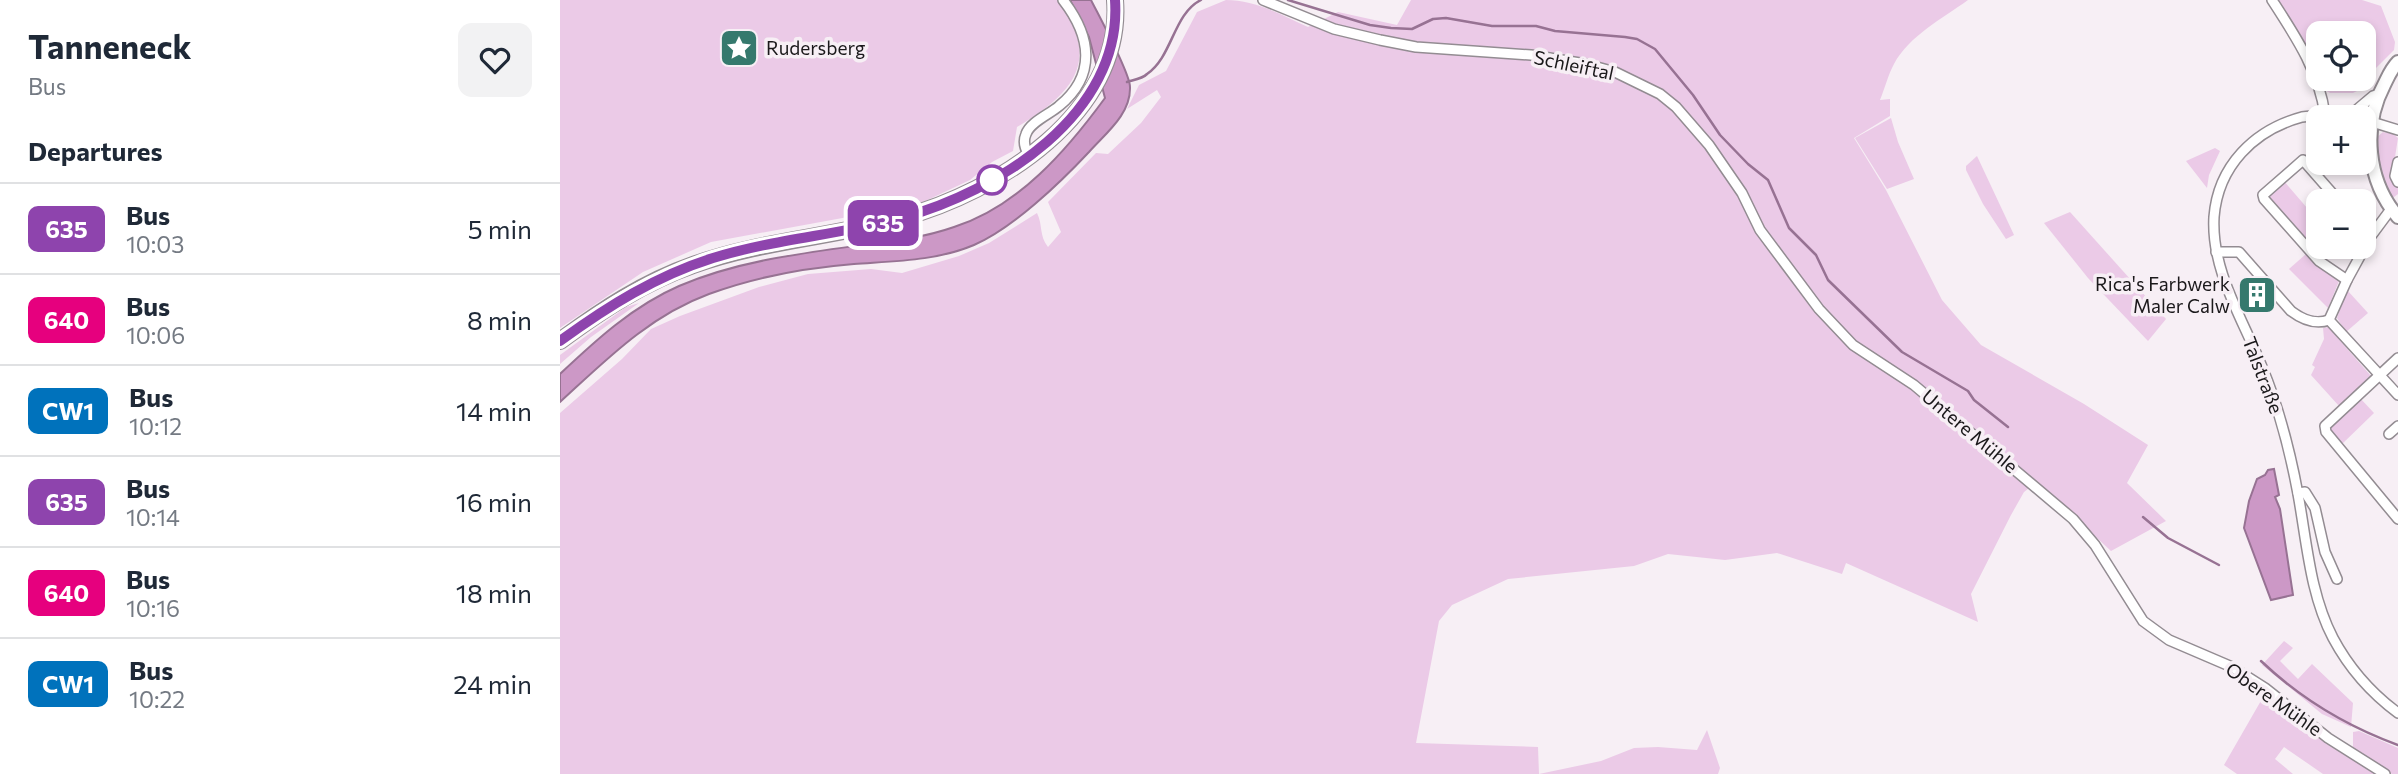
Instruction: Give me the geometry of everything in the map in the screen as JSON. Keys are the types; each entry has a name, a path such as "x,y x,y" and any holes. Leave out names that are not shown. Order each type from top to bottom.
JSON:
{"main road":[{"path":"560,341 624,297 667,274 739,251 870,226 933,208 974,190 1029,155 1060,130 1090,96 1108,61 1113,41 1115,0"}],"street":[{"path":"1029,155 1025,149 1026,134 1031,127 1061,105 1084,72 1086,46 1077,21 1063,0"},
{"name":"Schleiftal","path":"1263,0 1334,29 1380,40 1416,47 1531,55 1586,64 1636,81 1676,107 1709,145 1742,193 1760,230 1795,276"},
{"path":"2272,0 2308,58 2325,105"},
{"path":"2375,105 2398,62"},
{"path":"2385,82 2398,75"},
{"name":"Talstraße","path":"2362,105 2379,94"},
{"name":"Talstraße","path":"2306,116 2283,123 2256,137 2244,148 2226,175 2218,194 2214,216 2216,252 2236,311 2262,367 2279,415 2298,493 2318,604 2333,638 2353,670 2379,699 2398,713"},
{"path":"2376,125 2398,130"},
{"path":"2306,246 2263,195 2303,160 2328,189"},
{"path":"2398,162 2395,176 2398,182"},
{"path":"2376,175 2395,213 2376,227"},
{"path":"2216,252 2239,252 2300,318 2312,322 2329,320"},
{"path":"2317,259 2333,273 2347,280"},
{"path":"2329,320 2356,259"},
{"name":"Untere Mühle","path":"1795,276 1819,309 1853,345 1914,385 2073,519 2114,573 2129,602"},
{"path":"2329,320 2398,394"},
{"path":"2398,358 2325,426 2326,432 2398,519"},
{"path":"2389,434 2398,426"},
{"name":"Talstraße","path":"2298,493 2305,492 2315,508 2325,552 2337,579"},
{"name":"Obere Mühle","path":"2129,602 2143,621 2169,640 2232,667 2265,688 2329,738 2385,774"}],"shaded area":[{"path":"560,0 1057,0 1071,21 1078,41 1079,58 1075,74 1066,88 1037,115 1017,127 1013,151 992,162 970,180 919,204 711,242 643,272 560,328"},
{"path":"1070,0 1091,0 1129,80 1129,97 1122,114 1110,130 1064,177 1020,216 974,245 945,254 799,271 762,278 709,294 667,314 629,340 560,402 560,374 601,336 646,303 679,286 766,260 942,231 977,218 1020,191 1057,156 1105,98 1089,37"},
{"path":"1226,0 1258,5 1308,27 1338,12 1397,25 1411,0 1968,0 1927,28 1900,54 1880,100 1890,99 1890,116 1854,138 1886,190 1942,300 1981,345 2084,404 2148,445 2127,483 2166,521 2111,551 2037,482 2024,492 1971,594 1978,622 1846,563 1842,574 1777,553 1725,560 1668,554 1634,566 1508,579 1452,605 1439,621 1416,743 1538,747 1539,774 560,774 560,413 622,359 651,329 759,287 808,274 871,269 902,273 959,256 989,243 1037,213 1043,239 1048,247 1061,232 1048,202 1096,153 1108,154 1141,123 1161,97 1157,90 1127,109 1139,85 1166,71 1197,12"},
{"path":"2277,0 2362,0 2381,6 2395,42 2394,50 2376,68 2376,21 2306,21 2306,48"},
{"path":"2327,91 2357,91 2353,93"},
{"path":"1891,118 1914,179 1887,189 1855,138"},
{"path":"2383,132 2398,138 2392,176 2398,194 2390,200 2376,159 2376,138"},
{"path":"2215,148 2220,151 2209,175 2207,188 2186,161"},
{"path":"1977,156 2014,235 2006,239 1983,204 1966,170 1966,166"},
{"path":"2283,180 2306,207 2306,240 2269,200 2270,191"},
{"path":"2070,212 2166,319 2148,341 2088,278 2044,223"},
{"path":"2306,254 2306,259 2312,259 2339,281 2328,308 2289,269"},
{"path":"2347,290 2368,313 2346,332 2337,318"},
{"path":"639,303 591,337 560,364 560,355 626,307"},
{"path":"2328,327 2371,376 2339,406 2311,375 2315,367 2312,365 2324,339 2323,328"},
{"path":"2359,397 2374,413 2341,445 2330,429 2331,423"},
{"path":"2274,469 2279,495 2275,497 2280,509 2293,595 2271,600 2244,528 2257,479 2268,470"},
{"path":"2284,641 2293,648 2280,661 2298,679 2312,664 2353,703 2351,727 2322,714 2262,665"},
{"path":"2266,692 2380,774 2323,774 2284,747 2275,759 2293,774 2237,774 2224,765"},
{"path":"1707,730 1720,768 1718,774 1539,774 1601,761 1634,748 1697,750"},
{"path":"2359,731 2398,748 2398,774 2392,774 2356,753 2353,747 2353,732"}],"waterway":[{"path":"1127,82 1143,77 1156,66 1184,15 1201,0"},
{"path":"1288,0 1370,25 1391,28 1412,29 1433,19 1446,18 1492,26 1536,26 1555,31 1625,37 1637,39 1655,49 1693,95 1720,135 1768,180 1789,228 1816,255 1828,280 1902,352 1968,391 1974,400 2008,427"},
{"path":"2143,517 2168,538 2219,565"},
{"path":"2261,661 2325,710 2398,745"}],"bus line":[{"name":"635","path":"560,341 599,312 667,274 750,248 902,218 964,195 995,178 1043,145 1090,96 1108,61 1113,41 1115,0"}],"place":[{"name":"Rudersberg","path":"739,48"},
{"name":"Rica's Farbwerk Maler Calw","path":"2257,295"}]}
